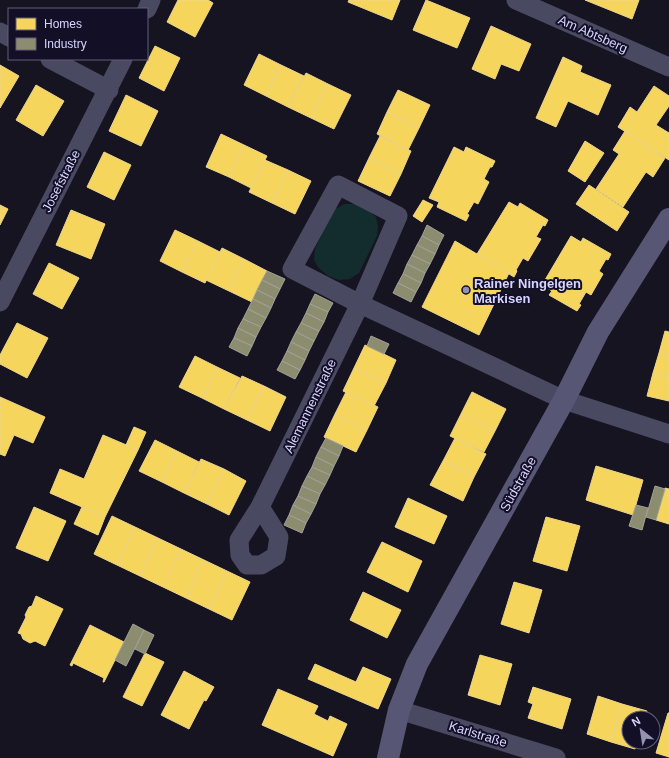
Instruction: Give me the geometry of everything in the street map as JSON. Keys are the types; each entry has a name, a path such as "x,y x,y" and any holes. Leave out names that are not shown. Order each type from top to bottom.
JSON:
{"street":[{"name":"Am Abtsberg","path":"516,0 669,67"},
{"path":"52,60 109,90"},
{"name":"Josefstraße","path":"0,302 60,182 109,90 123,60"},
{"name":"Alemannenstraße","path":"260,508 360,304 398,216 338,185 292,269 360,304 564,400 669,434"},
{"name":"Südstraße","path":"388,758 399,710 417,664 564,400 598,332 669,219"},
{"name":"Karlstraße","path":"399,710 556,758"}],"green space":[{"path":"344,204 355,204 366,208 376,217 378,226 377,236 359,273 350,279 339,280 328,276 318,267 314,260 315,249 332,211"}],"building: Homes":[{"path":"178,0 208,0 213,3 195,37 167,22"},
{"path":"349,0 400,0 392,20 348,2"},
{"path":"426,0 470,18 457,48 413,30"},
{"path":"585,0 639,0 632,19"},
{"path":"491,26 531,44 519,71 501,64 495,79 472,69"},
{"path":"155,46 180,58 164,91 139,78"},
{"path":"259,54 281,65 266,96 244,85"},
{"path":"563,57 582,66 580,72 611,85 598,115 568,101 556,127 536,118"},
{"path":"0,65 19,76 0,108"},
{"path":"281,65 304,76 288,107 266,96"},
{"path":"306,73 328,84 311,118 288,107"},
{"path":"328,84 351,95 334,129 311,118"},
{"path":"36,85 64,101 43,136 16,120"},
{"path":"654,86 669,96 669,106 656,125 669,133 669,160 618,127 630,107 637,112"},
{"path":"398,90 430,105 419,128 387,112"},
{"path":"126,95 158,111 141,146 109,131"},
{"path":"387,112 419,128 408,150 377,134"},
{"path":"625,131 665,158 653,177 646,172 623,207 596,189 619,154 613,150"},
{"path":"221,134 244,145 229,177 206,167"},
{"path":"380,136 411,151 401,174 369,158"},
{"path":"585,141 604,153 585,182 568,171"},
{"path":"244,145 267,156 251,188 229,177"},
{"path":"454,147 464,152 466,147 495,161 484,179 489,182 478,204 474,202 467,214 469,215 466,221 437,207 439,202 429,198"},
{"path":"104,152 131,165 114,200 87,187"},
{"path":"369,158 401,174 390,196 358,181"},
{"path":"265,160 288,170 272,203 249,192"},
{"path":"288,170 311,181 295,214 272,203"},
{"path":"589,185 629,212 617,231 576,204"},
{"path":"423,200 433,205 422,222 413,216"},
{"path":"509,202 518,207 520,203 548,220 545,226 543,225 536,237 541,239 528,261 523,258 514,277 477,254"},
{"path":"0,205 8,209 0,225"},
{"path":"71,210 105,224 91,259 56,245"},
{"path":"175,230 198,241 182,272 160,261"},
{"path":"571,236 581,242 583,238 611,254 608,260 606,259 599,271 603,274 591,295 586,292 577,311 549,295 552,291 542,285"},
{"path":"198,241 220,252 205,283 182,272"},
{"name":"Rainer Ningelgen Markisen","path":"455,241 509,273 479,335 422,307"},
{"path":"222,248 244,259 229,291 206,280"},
{"path":"244,259 267,271 252,302 229,291"},
{"path":"49,263 79,278 62,309 33,294"},
{"path":"17,323 48,338 27,378 0,364 0,355"},
{"path":"665,331 669,332 669,356 659,353"},
{"path":"365,345 396,360 386,383 354,368"},
{"path":"659,353 669,356 669,378 653,373"},
{"path":"195,356 217,367 202,398 179,387"},
{"path":"217,367 240,378 224,409 202,398"},
{"path":"354,368 386,383 374,406 343,391"},
{"path":"653,373 669,378 669,401 647,396"},
{"path":"242,376 264,386 247,420 224,409"},
{"path":"264,386 286,397 270,431 247,420"},
{"path":"346,392 378,407 367,430 335,414"},
{"path":"472,392 506,409 495,431 461,414"},
{"path":"0,397 45,417 33,443 14,435 5,456 0,454"},
{"path":"335,414 367,430 356,452 324,437"},
{"path":"461,414 495,431 484,452 450,436"},
{"path":"134,427 146,432 138,450 126,445"},
{"path":"103,435 138,450 105,517 50,493 60,469 84,479"},
{"path":"455,438 486,454 474,477 443,461"},
{"path":"155,440 177,451 162,482 139,471"},
{"path":"177,451 199,462 184,493 162,482"},
{"path":"201,459 224,469 207,504 184,493"},
{"path":"443,461 474,477 463,501 430,485"},
{"path":"596,466 643,480 633,515 586,500"},
{"path":"224,469 246,481 229,515 207,504"},
{"path":"665,488 669,489 669,524 656,520"},
{"path":"408,498 447,516 434,544 395,527"},
{"path":"34,507 66,521 48,561 16,548"},
{"path":"82,507 105,517 98,535 74,524"},
{"path":"112,516 135,527 117,565 94,554"},
{"path":"546,517 580,526 567,571 533,561"},
{"path":"135,527 158,538 140,576 117,565"},
{"path":"158,538 181,549 163,587 140,576"},
{"path":"382,542 422,561 408,592 367,572"},
{"path":"181,549 204,560 186,598 163,587"},
{"path":"204,560 227,571 209,609 186,598"},
{"path":"227,571 250,582 232,620 209,609"},
{"path":"514,582 542,590 529,633 501,624"},
{"path":"363,592 401,610 387,638 350,620"},
{"path":"36,596 63,609 45,646 35,641 30,643 23,639 21,634 18,633 26,617 25,615 29,607 32,606"},
{"path":"90,625 124,642 104,682 104,678 73,663 72,666 70,665"},
{"path":"145,653 164,662 142,706 123,697"},
{"path":"480,655 512,664 500,705 468,695"},
{"path":"315,664 356,682 363,667 391,679 378,709 308,679"},
{"path":"184,671 214,687 206,701 204,700 189,729 161,715"},
{"path":"533,687 571,699 562,729 528,718 533,704 528,702"},
{"path":"278,689 318,706 314,714 328,721 330,716 347,724 333,756 262,725"},
{"path":"598,696 622,704 611,742 587,734"},
{"path":"622,704 643,710 621,710 621,745 611,742"},
{"path":"669,713 669,757 656,753 657,750 661,750 661,736"}],"building: Industry":[{"path":"427,225 444,235 439,245 422,236"},
{"path":"422,236 439,245 435,254 417,245"},
{"path":"417,245 435,254 430,264 412,255"},
{"path":"412,255 430,264 425,273 407,264"},
{"path":"407,264 425,273 421,283 403,274"},
{"path":"267,271 285,279 280,289 262,280"},
{"path":"403,274 421,283 416,292 398,283"},
{"path":"262,280 280,289 275,299 257,290"},
{"path":"398,283 416,292 411,302 393,293"},
{"path":"257,290 275,299 271,308 253,299"},
{"path":"315,294 333,303 328,312 310,304"},
{"path":"253,299 271,308 266,318 248,309"},
{"path":"310,304 328,312 324,322 306,313"},
{"path":"248,309 266,318 261,327 243,319"},
{"path":"306,313 324,322 319,331 301,323"},
{"path":"243,319 261,327 256,337 238,328"},
{"path":"301,323 319,331 314,341 296,332"},
{"path":"238,328 256,337 252,346 234,338"},
{"path":"296,332 314,341 309,351 291,342"},
{"path":"371,336 389,344 384,354 367,346"},
{"path":"234,338 252,346 247,356 229,347"},
{"path":"291,342 309,351 305,360 287,351"},
{"path":"287,351 305,360 300,370 282,361"},
{"path":"282,361 300,370 295,379 277,370"},
{"path":"326,438 343,446 339,456 321,447"},
{"path":"321,447 339,456 334,466 316,457"},
{"path":"316,457 334,466 330,475 312,467"},
{"path":"312,467 330,475 325,485 307,476"},
{"path":"307,476 325,485 320,494 302,486"},
{"path":"302,486 320,494 316,504 298,496"},
{"path":"655,486 665,489 656,520 646,517"},
{"path":"298,496 316,504 311,514 293,505"},
{"path":"293,505 311,514 306,523 289,515"},
{"path":"636,505 648,508 642,530 629,526"},
{"path":"289,515 306,523 302,533 284,525"},
{"path":"133,624 144,630 126,666 115,660"},
{"path":"144,630 154,635 145,654 135,649"}],"place":[{"name":"Rainer Ningelgen Markisen","path":"466,290"}]}
